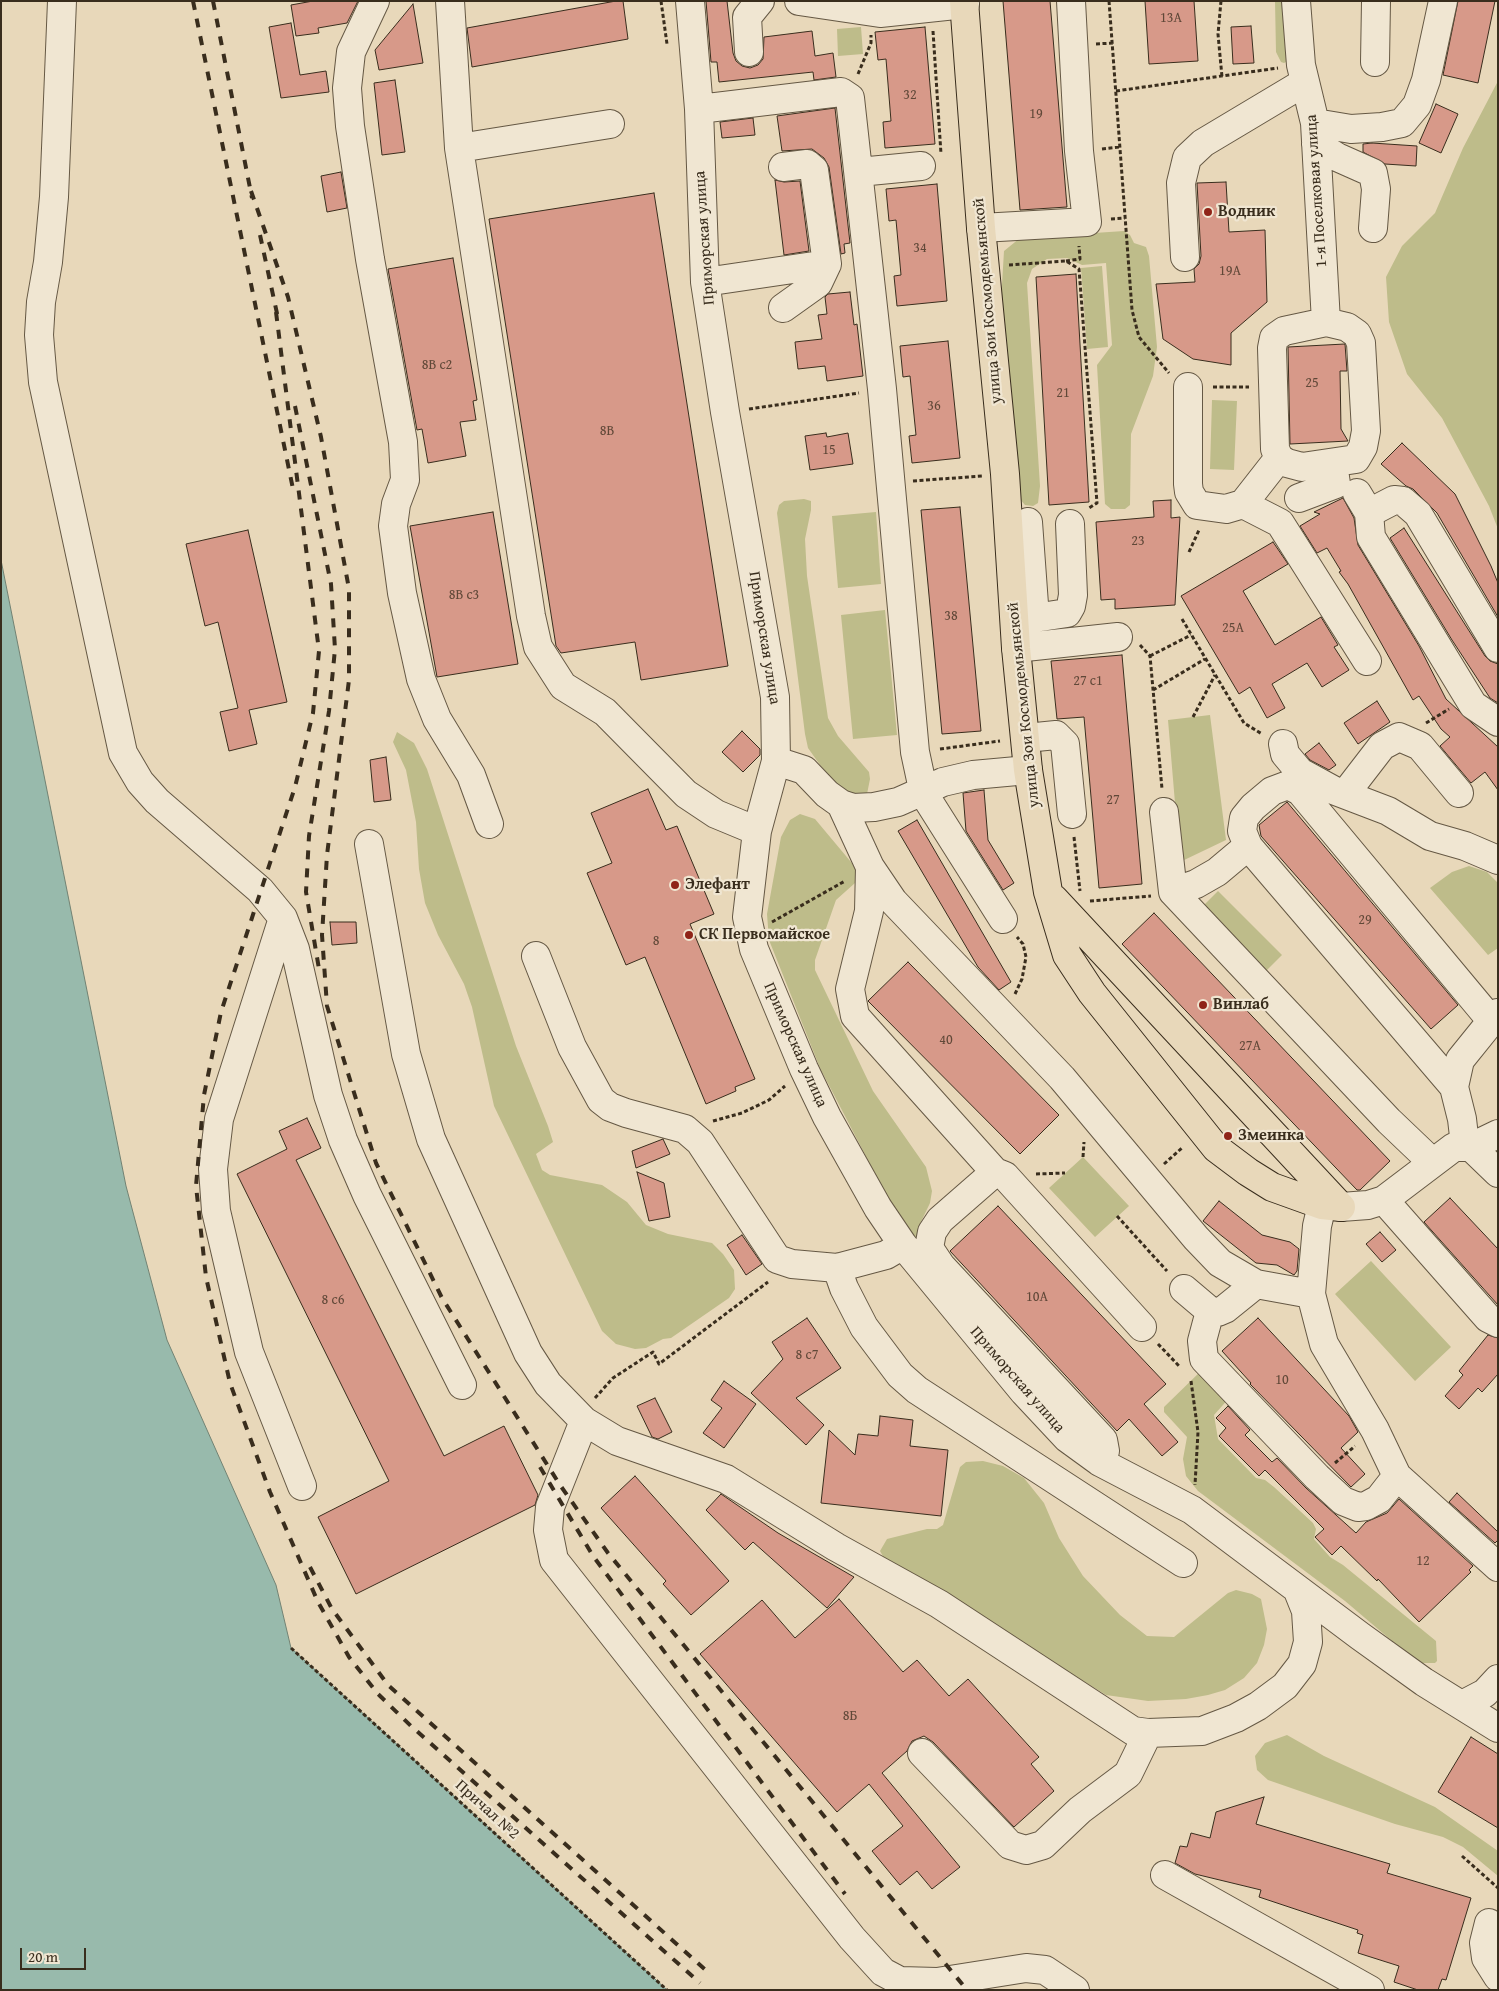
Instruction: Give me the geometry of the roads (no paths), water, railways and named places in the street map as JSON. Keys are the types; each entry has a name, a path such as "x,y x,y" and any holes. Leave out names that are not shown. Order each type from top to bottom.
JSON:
{"main road":[{"name":"улица Зои Космодемьянской","path":"964,3 981,228 1005,474 1025,619 1016,648 1028,770 1048,892 1067,955 1077,974 1216,1148 1272,1187 1331,1206"},
{"path":"1048,892 1331,1206"}],"street":[{"path":"62,1 54,198 48,262 40,302 40,344 43,382 123,753 140,782 157,801 260,890 283,918 295,949 328,1095 343,1140 367,1196 462,1385"},
{"path":"375,1 351,52 347,88 350,126 370,259 403,442 405,480 396,504 393,526 402,592 421,679 437,719 471,774 489,824"},
{"path":"450,1 459,148 531,616 538,647 563,686 605,712 686,794 716,814 757,831"},
{"name":"Приморская улица","path":"690,1 698,109 705,282 725,412 775,697 776,761 757,831 747,916 750,935 804,1069 827,1117 878,1208 903,1245 1024,1392 1067,1438 1100,1462 1192,1510 1298,1591 1424,1682 1498,1728"},
{"path":"749,52 747,17 760,1"},
{"path":"799,1 865,8 929,8 964,3"},
{"path":"981,228 1087,222 1079,151 1071,1"},
{"name":"1-я Поселковая улица","path":"1296,1 1303,74 1315,133 1326,322"},
{"path":"1375,62 1376,1"},
{"path":"1315,133 1382,127 1402,123 1417,105 1426,80 1443,1"},
{"path":"1185,257 1181,183 1187,158 1203,144 1303,74"},
{"path":"698,109 845,93 850,98 890,483 915,752 923,791 1003,918"},
{"path":"459,148 610,124"},
{"path":"1315,133 1337,157 1373,173 1376,189 1373,228"},
{"path":"783,167 807,164 814,170 827,264 818,283 783,308"},
{"path":"859,172 921,166"},
{"path":"705,282 827,264"},
{"path":"1326,322 1346,327 1356,334 1362,343 1366,431 1364,447 1356,459 1302,467 1287,463 1279,458 1275,449 1272,348 1274,338 1284,330 1326,322"},
{"path":"1188,386 1189,492 1197,505 1226,509 1242,504 1279,458"},
{"path":"1299,498 1336,484 1333,463"},
{"path":"1498,648 1418,514 1403,501 1363,503 1371,537 1473,704 1498,722"},
{"path":"1242,504 1280,523 1367,661"},
{"path":"1028,522 1025,619 1067,613 1071,606 1079,516"},
{"path":"1016,648 1118,638"},
{"path":"1026,738 1056,735 1065,744 1072,814"},
{"path":"1345,794 1382,746 1399,737 1420,746 1459,793"},
{"path":"1283,744 1285,754 1300,772 1345,794 1388,811 1430,836 1465,846 1498,860"},
{"path":"776,761 804,770 827,794 841,804 853,808 874,808 898,802 943,782 973,775 1028,770"},
{"path":"1454,1087 1460,1060 1494,1016 1300,791 1288,785 1272,791 1253,807 1244,818 1242,832 1248,846 1454,1087 1468,1146 1498,1173"},
{"path":"841,804 870,867 893,901 1062,1078 1148,1178 1196,1238 1220,1263 1256,1284 1311,1294"},
{"path":"1164,812 1173,892 1383,1115 1432,1162"},
{"path":"369,844 406,1054 431,1139 528,1353 548,1384 584,1421 617,1441 726,1479 836,1547 940,1604 1133,1731 1148,1733 1202,1731 1236,1718 1258,1706 1285,1686 1302,1664 1308,1642 1306,1611 1298,1591"},
{"path":"1173,892 1196,884 1217,872 1248,846"},
{"path":"870,867 869,911 850,989 854,1016 995,1172 1005,1176 1142,1327"},
{"path":"283,918 219,1119 213,1169 216,1211 249,1352 302,1486"},
{"path":"536,956 572,1047 601,1100 610,1107 626,1113 685,1129 700,1142 723,1174 776,1259 792,1264 837,1268 886,1255 903,1245"},
{"name":"улица Зои Космодемьянской","path":"1331,1206 1368,1205 1384,1200 1454,1147 1468,1146 1498,1134"},
{"path":"995,1172 940,1220 932,1232 929,1248 941,1266 1103,1440 1105,1451 1100,1462"},
{"path":"1384,1200 1488,1318 1498,1323"},
{"path":"1331,1206 1318,1226 1311,1294 1324,1344 1375,1430 1397,1476 1486,1554 1498,1567"},
{"path":"837,1268 844,1288 864,1327 900,1375 917,1390 1183,1562"},
{"path":"1184,1290 1210,1311 1225,1309 1256,1284"},
{"path":"1210,1311 1202,1341 1204,1359 1317,1478 1343,1501 1358,1507 1366,1506 1379,1499 1397,1476"},
{"path":"584,1421 550,1507 548,1530 554,1560 852,1938 883,1972 900,1981 937,1982 1026,1968 1045,1970 1075,1990"},
{"path":"1462,1705 1485,1693 1498,1679"},
{"path":"922,1753 1010,1844 1026,1850 1043,1845 1080,1810 1128,1774 1148,1733"},
{"path":"1165,1875 1370,1990"},
{"path":"1489,1923 1484,1943 1486,1958 1498,1977"}],"railway":[{"path":"193,1 293,489"},
{"path":"213,1 252,198"},
{"path":"251,191 288,297 321,437 349,589 349,680 327,855 322,935 327,1006 376,1163 442,1298 560,1485 608,1553 967,1990"},
{"path":"260,235 278,318"},
{"path":"276,312 319,651 313,713 295,787 221,1012 204,1095 196,1186 206,1277 230,1383 270,1492 318,1602 349,1657 378,1694 411,1726 700,1983"},
{"path":"295,406 331,584 335,649 329,711 309,836 306,892 319,969"},
{"path":"540,1467 593,1556 845,1894"},
{"path":"310,1567 332,1609 388,1685 709,1973"}],"place":[{"name":"Водник","path":"1208,212"},
{"name":"Элефант","path":"675,885"},
{"name":"СК Первомайское","path":"689,935"},
{"name":"Винлаб","path":"1203,1005"},
{"name":"Змеинка","path":"1228,1136"}]}
